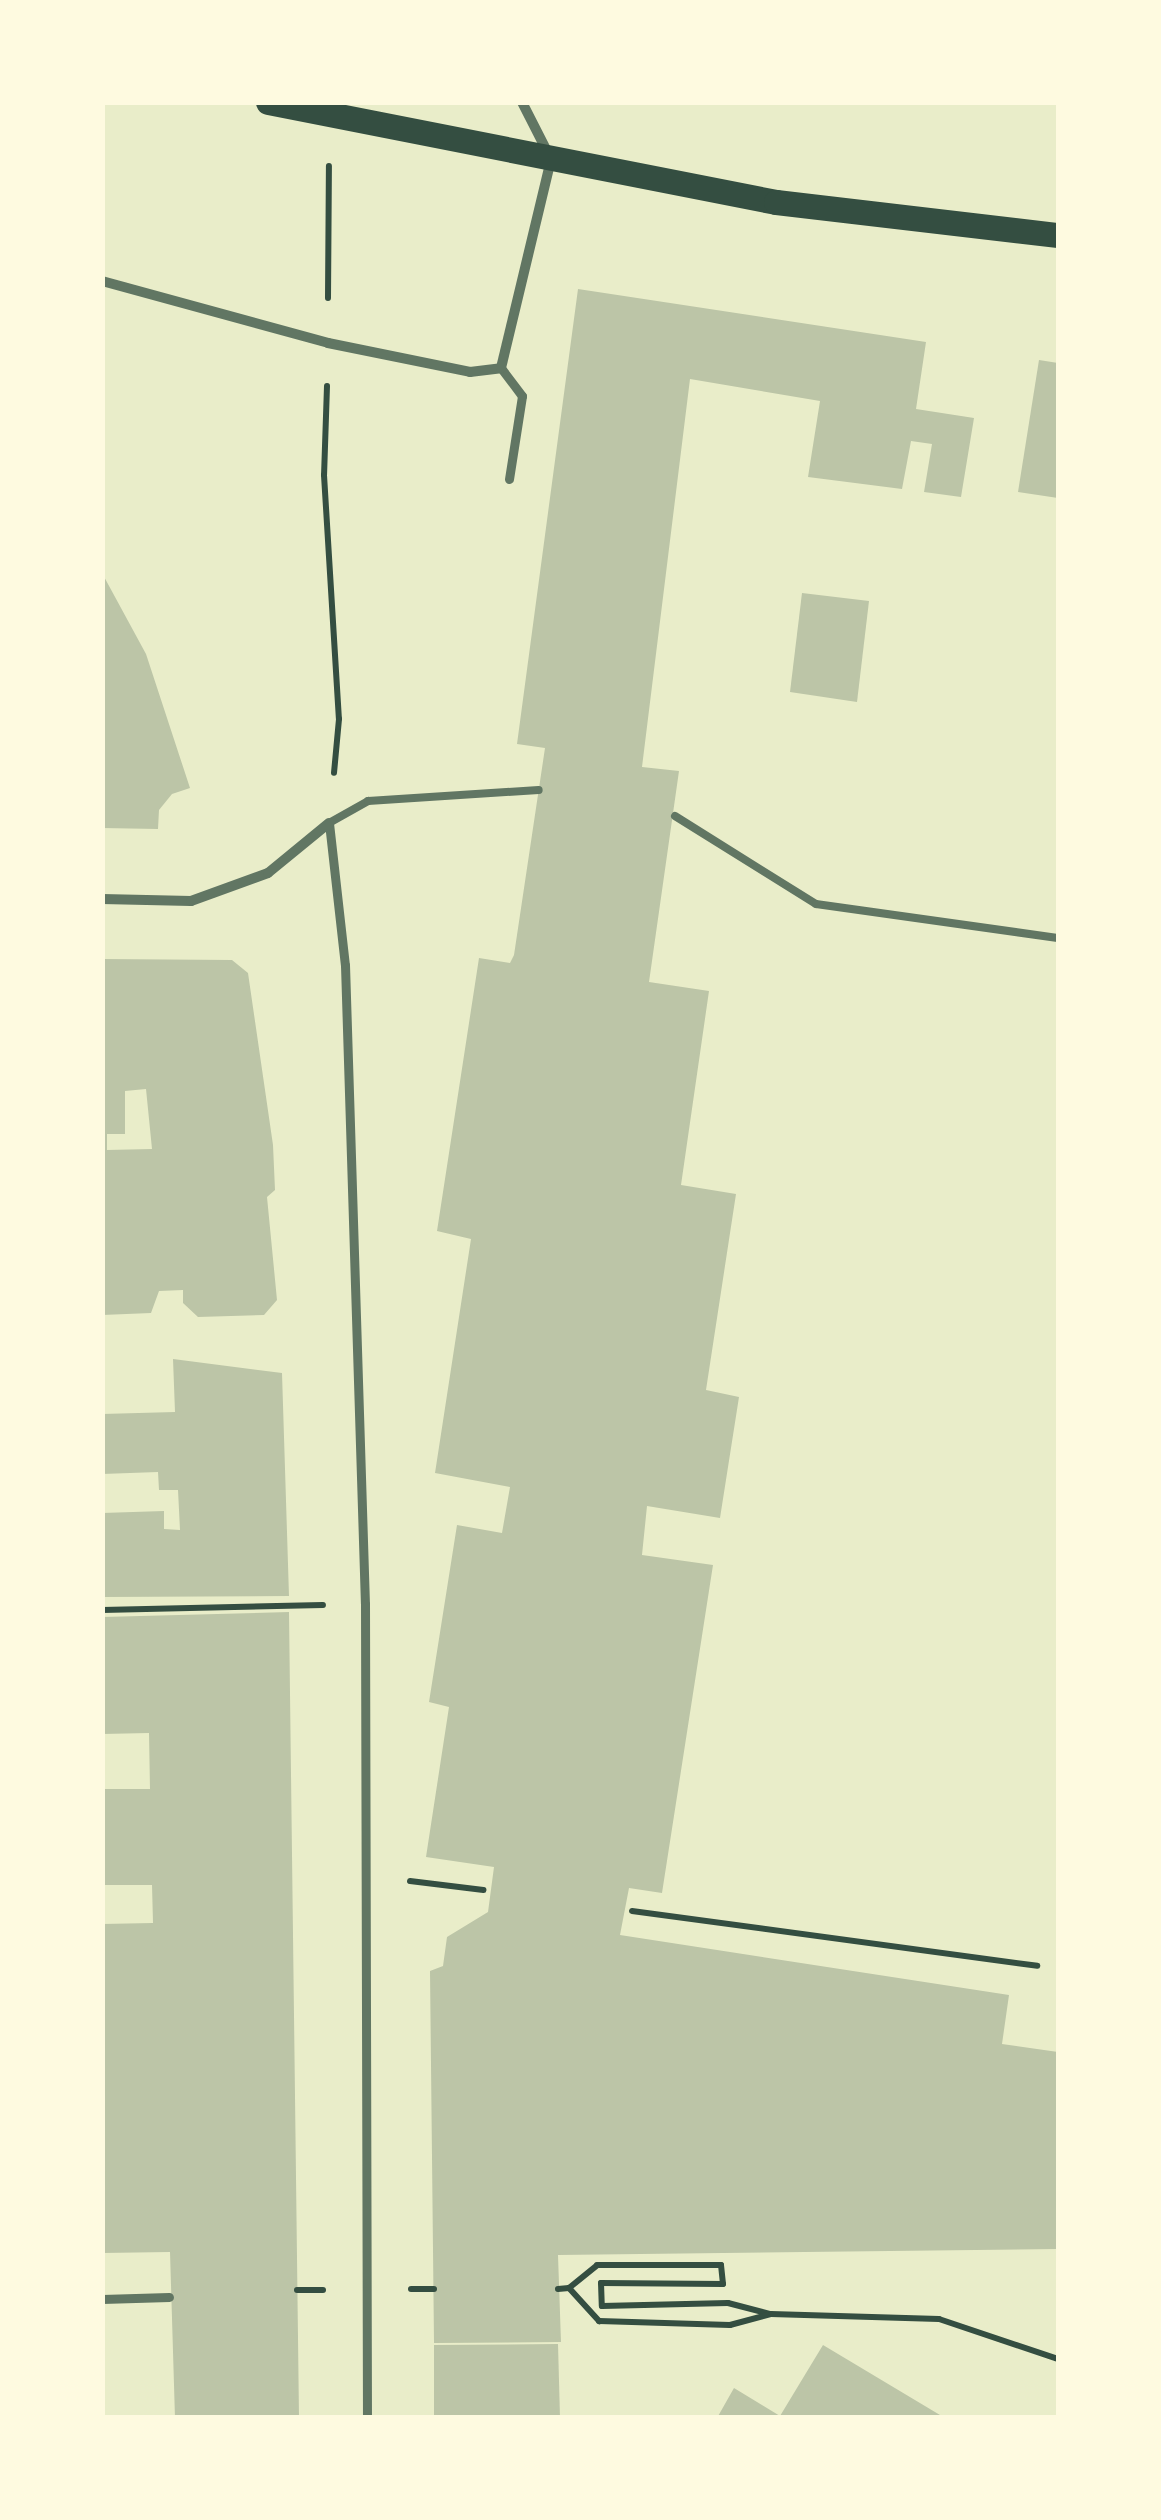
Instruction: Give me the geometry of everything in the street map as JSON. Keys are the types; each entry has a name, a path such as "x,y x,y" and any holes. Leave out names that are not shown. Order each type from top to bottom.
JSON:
{"main road":[{"path":"268,102 776,202 1058,235"}],"street":[{"path":"509,479 522,396 502,368 550,158 522,102"},
{"path":"102,281 328,343 470,372 502,368"},
{"path":"102,899 191,900 268,873 329,824"},
{"path":"329,824 345,966 364,1604 361,1875 367,2418"},
{"path":"102,2299 170,2297"}],"lane":[{"path":"329,824 368,801 539,790"},
{"path":"675,816 816,904 1058,938"}],"path":[{"path":"329,115 324,475 339,720 329,824"},
{"path":"102,1610 296,1606"},
{"path":"361,1875 483,1890"},
{"path":"632,1911 1037,1966"},
{"path":"558,2289 568,2288 596,2265 722,2265 722,2284 601,2283 602,2306 728,2302 771,2314 939,2319 1058,2359"},
{"path":"568,2288 599,2320 730,2325 771,2314"}],"building":[{"path":"578,289 926,342 916,409 974,418 961,497 924,492 932,444 911,441 902,489 808,477 820,401 690,379 642,767 679,771 649,982 709,991 681,1185 736,1194 706,1390 739,1397 720,1518 647,1506 642,1555 713,1565 662,1893 629,1888 620,1935 1009,1995 1002,2044 1058,2052 1058,2240 1057,2249 558,2255 561,2342 434,2343 430,1971 443,1966 447,1937 488,1912 494,1867 426,1857 449,1707 429,1702 457,1525 502,1533 510,1487 435,1473 471,1239 437,1231 479,958 510,963 514,955 545,748 517,744"},
{"path":"1039,360 1058,363 1058,498 1018,492"},
{"path":"102,573 146,654 190,788 172,794 159,810 158,829 102,828"},
{"path":"802,593 869,601 857,702 790,692"},
{"path":"102,959 232,960 248,973 273,1145 275,1190 267,1197 277,1300 264,1315 198,1317 183,1303 183,1290 159,1291 151,1313 102,1315","holes":["146,1089 152,1149 107,1150 107,1134 125,1134 125,1091"]},
{"path":"173,1359 282,1373 289,1596 102,1597 102,1513 164,1511 164,1529 180,1530 178,1490 159,1490 158,1472 102,1474 102,1414 175,1412"},
{"path":"289,1612 299,2418 175,2418 170,2252 102,2253 102,1924 153,1923 152,1885 102,1885 102,1789 150,1789 149,1733 102,1734 102,1617"},
{"path":"558,2344 560,2418 434,2418 434,2345"},
{"path":"823,2345 945,2418 717,2418 734,2388 780,2416"}]}
